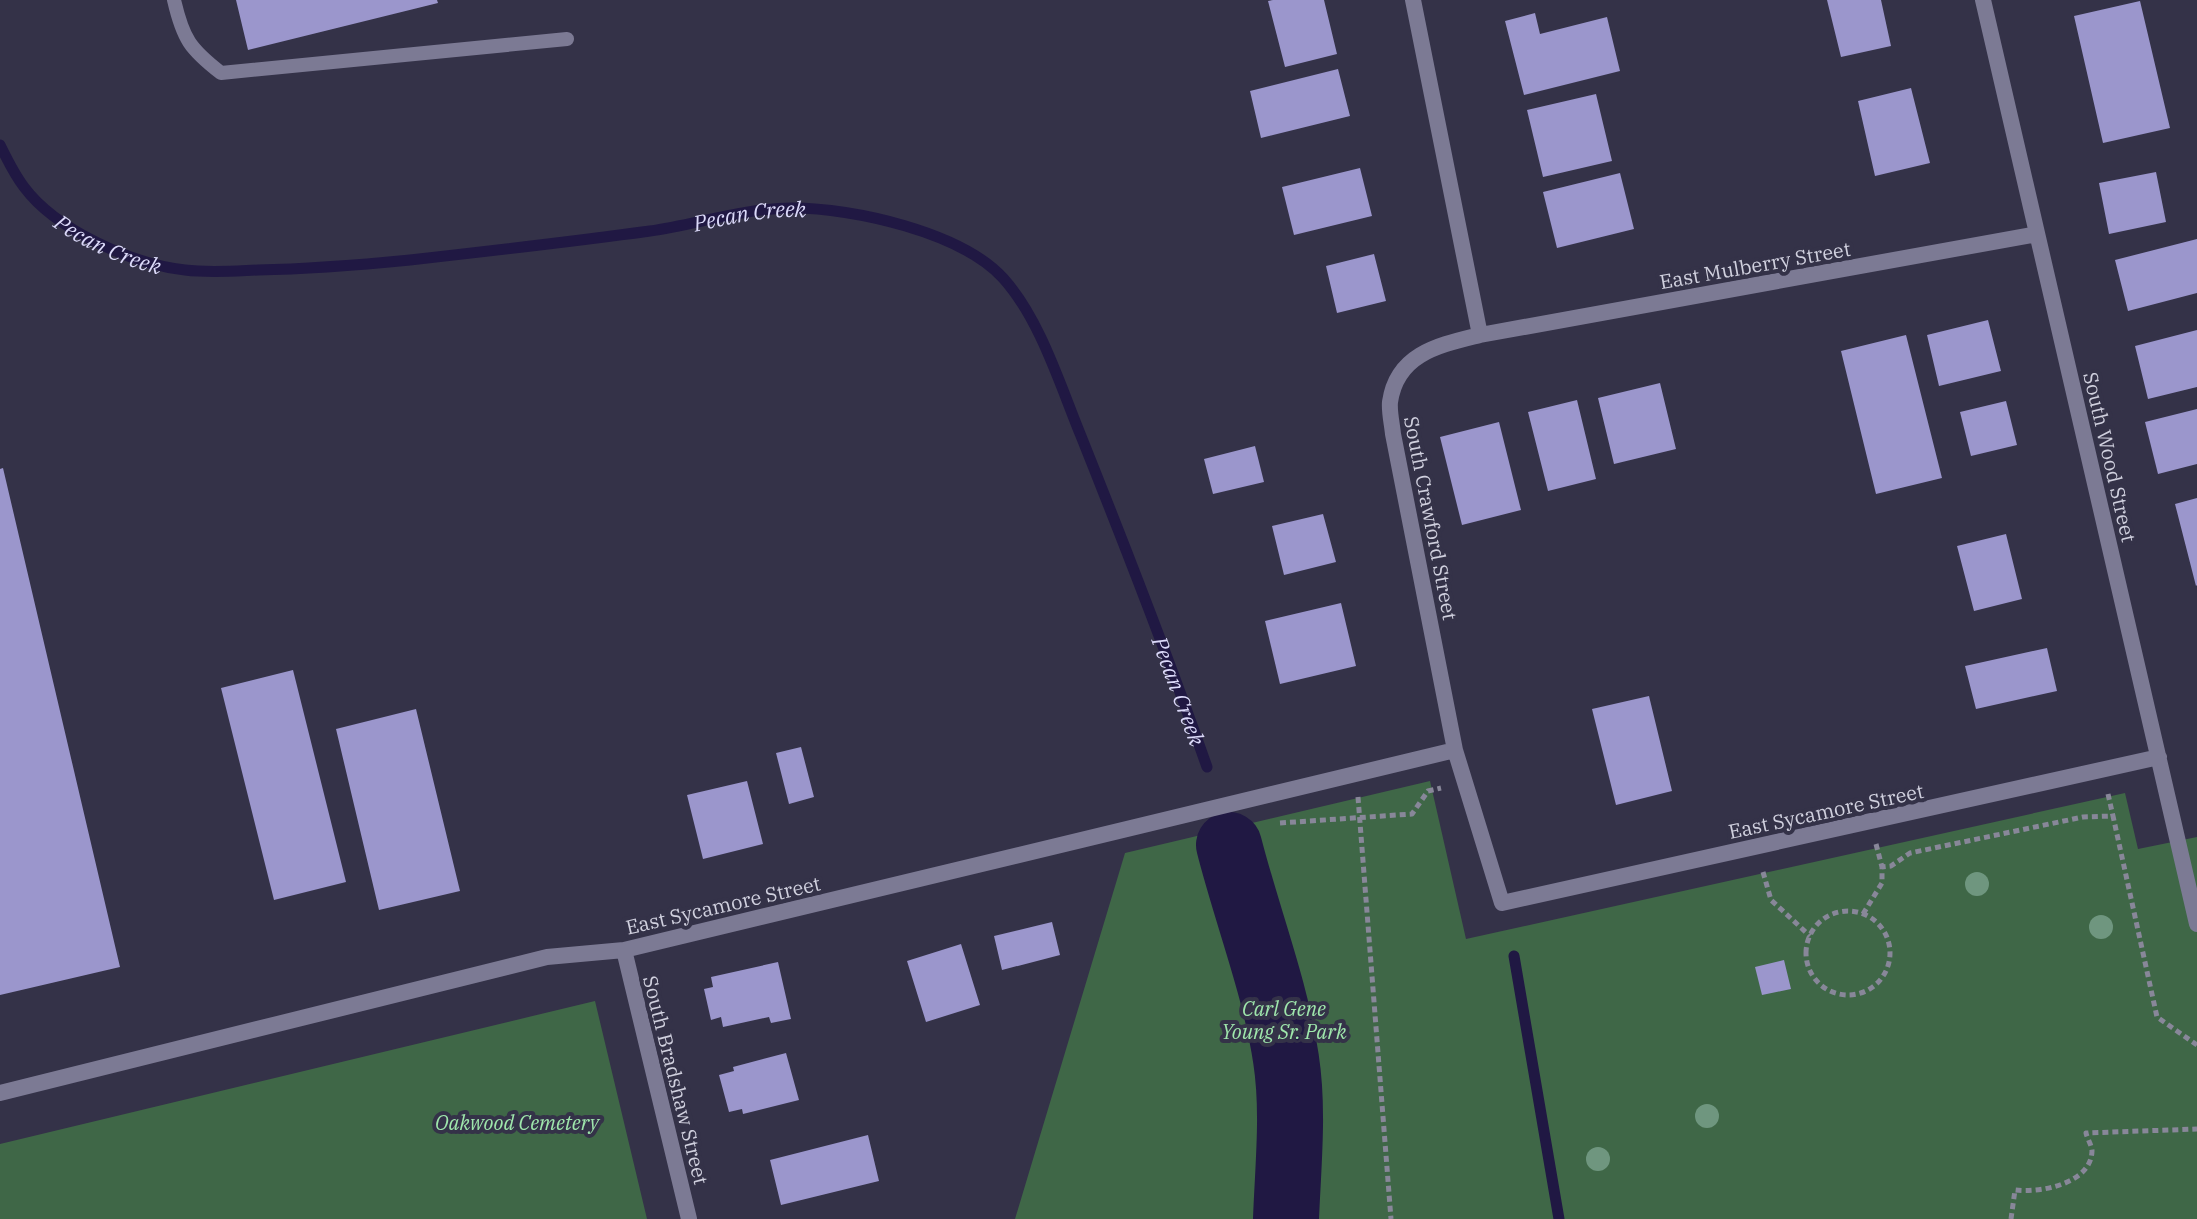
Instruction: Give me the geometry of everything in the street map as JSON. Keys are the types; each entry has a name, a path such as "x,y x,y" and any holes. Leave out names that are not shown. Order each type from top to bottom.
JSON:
{"street":[{"path":"1413,0 1480,335"},
{"name":"South Wood Street","path":"1983,0 2197,924"},
{"name":"East Mulberry Street","path":"1480,335 2037,234"},
{"name":"South Crawford Street","path":"1480,335 1435,346 1403,367 1390,402 1393,434 1455,750 1502,903"},
{"name":"East Sycamore Street","path":"0,1093 547,957 624,950 1455,750"},
{"name":"East Sycamore Street","path":"1502,903 2159,757"},
{"name":"South Bradshaw Street","path":"624,950 689,1219"}],"lane":[{"path":"174,0 180,25 196,53 221,73 567,39"}],"path":[{"path":"1356,774 1391,1219"},
{"path":"1268,826 1412,814 1428,791 1465,782"},
{"path":"1863,914 1882,883 1882,867 1891,866 1910,853 2083,817 2113,816 2157,1017 2197,1045"},
{"path":"1759,846 1771,900 1810,936"},
{"path":"1849,911 1863,914 1883,930 1889,943 1887,969 1870,989 1844,995 1831,991 1819,984 1810,972 1806,958 1810,936 1822,920 1835,913 1849,911"},
{"path":"2011,1219 2015,1190 2027,1191 2067,1183 2085,1170 2092,1151 2086,1133 2197,1129"}],"green space":[{"name":"Carl Gene Young Sr. Park","path":"1430,781 1466,939 2125,793 2138,849 2197,837 2197,1219 1015,1219 1125,853"},
{"name":"Oakwood Cemetery","path":"595,1001 647,1219 0,1219 0,1144"}],"building":[{"path":"236,0 437,0 438,3 248,50"},
{"path":"1324,0 1337,54 1285,67 1268,1"},
{"path":"1827,0 1881,0 1891,46 1841,57"},
{"path":"2140,1 2170,128 2103,143 2074,16"},
{"path":"1535,13 1540,34 1607,17 1620,71 1524,95 1505,21"},
{"path":"1338,69 1350,116 1261,138 1250,91"},
{"path":"1911,88 1930,163 1875,176 1858,101"},
{"path":"1596,94 1612,161 1543,177 1527,110"},
{"path":"1360,168 1372,216 1294,235 1282,187"},
{"path":"2156,172 2166,222 2109,234 2099,183"},
{"path":"1620,173 1634,229 1557,248 1543,192"},
{"path":"2197,239 2197,293 2128,311 2115,260"},
{"path":"1374,254 1386,301 1337,313 1326,266"},
{"path":"1988,320 2001,371 1939,386 1927,335"},
{"path":"2197,330 2197,387 2148,399 2135,346"},
{"path":"1906,335 1942,478 1876,494 1841,351"},
{"path":"1660,383 1676,449 1614,464 1598,398"},
{"path":"1577,400 1596,479 1548,491 1528,412"},
{"path":"2006,401 2017,445 1971,456 1960,412"},
{"path":"2197,409 2197,464 2158,474 2145,422"},
{"path":"1499,422 1521,510 1462,525 1440,437"},
{"path":"1255,446 1264,482 1213,494 1204,459"},
{"path":"3,468 120,967 0,995 0,469"},
{"path":"2197,498 2197,585 2196,586 2175,504"},
{"path":"1323,514 1336,562 1284,575 1272,526"},
{"path":"2006,534 2022,599 1974,611 1957,546"},
{"path":"1341,603 1356,666 1280,684 1265,621"},
{"path":"2047,648 2057,691 1976,709 1965,666"},
{"path":"293,670 346,882 274,900 221,688"},
{"path":"1649,696 1672,791 1616,805 1592,709"},
{"path":"416,709 460,891 379,910 336,729"},
{"path":"801,747 814,797 789,804 776,753"},
{"path":"747,781 763,844 703,859 687,795"},
{"path":"1052,922 1060,955 1002,970 994,936"},
{"path":"961,944 980,1005 926,1022 907,961"},
{"path":"1784,960 1791,989 1762,995 1755,967"},
{"path":"778,962 791,1019 771,1023 769,1017 723,1027 721,1017 711,1020 704,989 713,987 711,977"},
{"path":"786,1053 799,1100 743,1114 742,1109 729,1112 719,1075 734,1071 733,1067"},
{"path":"868,1135 879,1181 781,1205 770,1160"}],"waterway":[{"name":"Pecan Creek","path":"0,145 24,187 38,203 75,231 142,261 185,270 296,269 410,260 650,231 739,213 793,208 875,218 934,236 961,248 1003,278 1038,333 1130,560 1207,767"},
{"name":"Pecan Creek","path":"1229,845 1268,978 1286,1059 1290,1119 1286,1219"},
{"path":"1514,956 1559,1219"}]}
